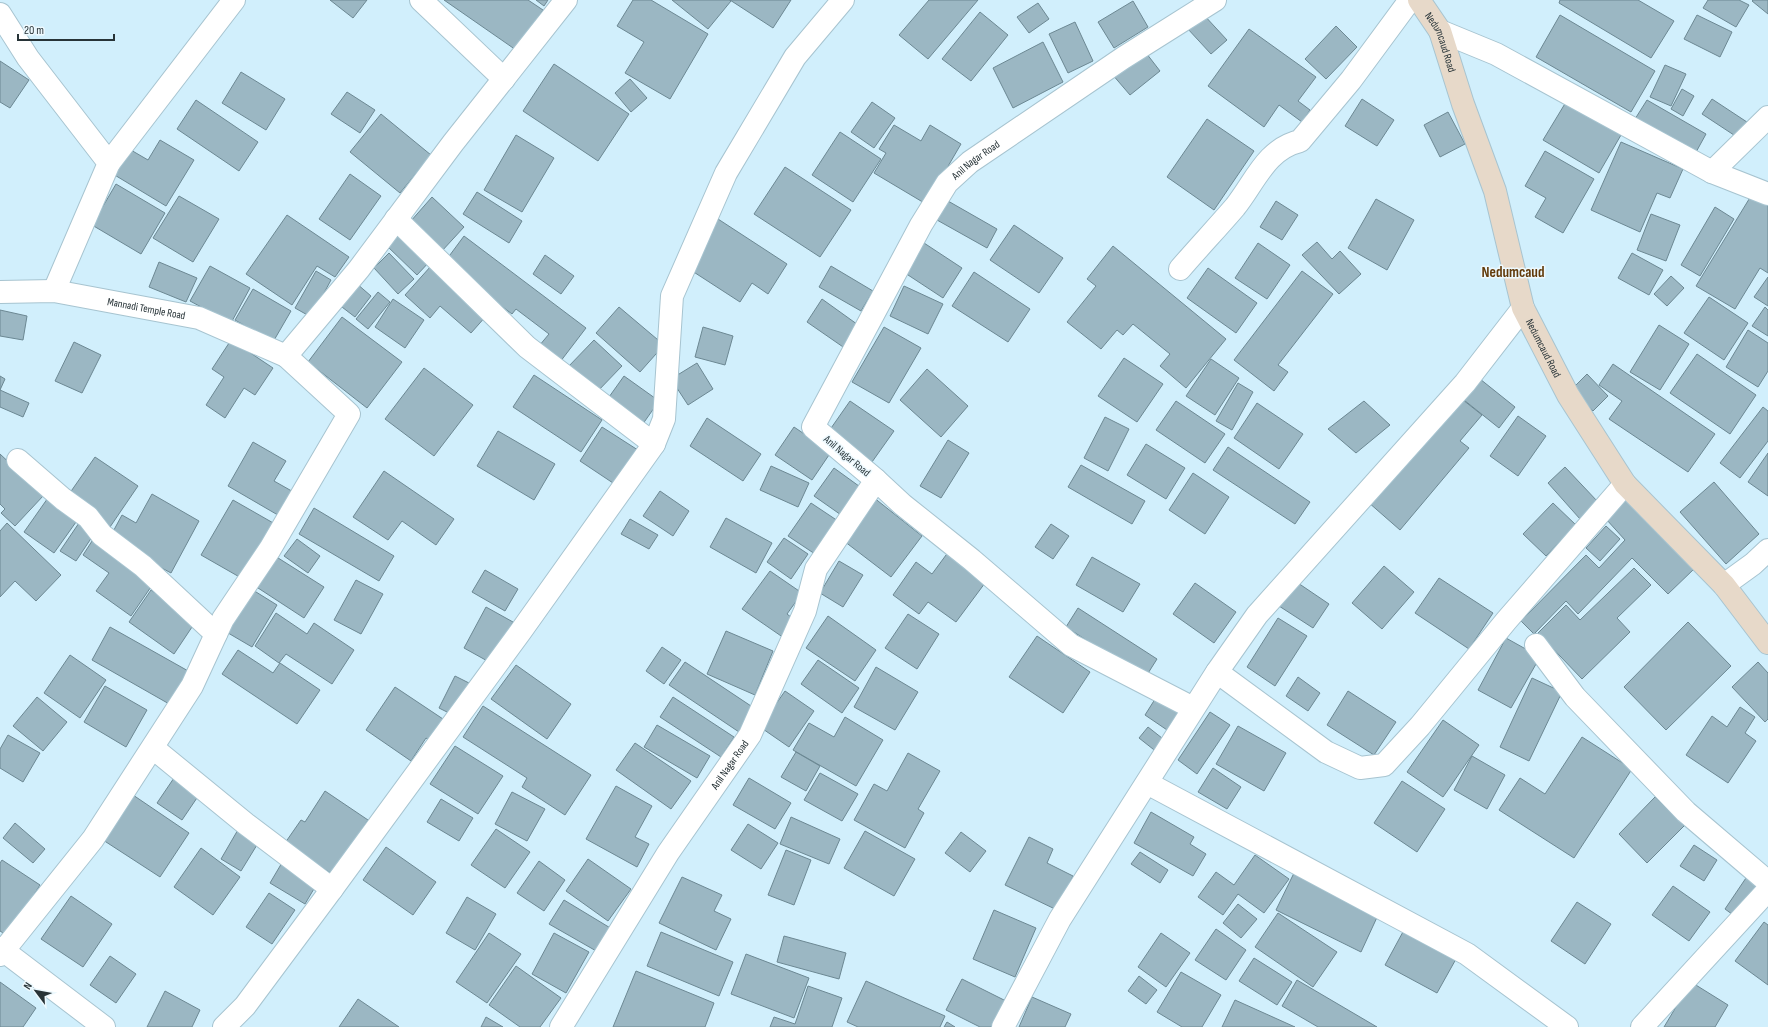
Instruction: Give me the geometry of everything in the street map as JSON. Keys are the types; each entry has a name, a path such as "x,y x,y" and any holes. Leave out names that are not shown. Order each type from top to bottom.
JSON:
{"main road":[{"name":"Nedumcaud Road","path":"1419,0 1440,31 1463,104 1495,191 1523,308 1568,395 1626,484 1724,585 1768,643"}],"street":[{"path":"54,291 109,163 234,0"},
{"path":"421,0 504,79"},
{"path":"286,356 358,269 566,0"},
{"path":"224,1027 244,1006 332,889 521,631 654,444 664,419 672,296 726,173 795,57 843,0"},
{"name":"Anil Nagar Road","path":"561,1027 668,853 750,735 804,611 816,569 876,480 813,426 921,225 947,183 970,162 1123,58 1215,0"},
{"path":"1180,269 1236,205 1266,161 1288,144 1300,141 1350,80 1410,0"},
{"path":"0,14 28,58 109,163"},
{"path":"1440,31 1496,54 1712,172 1768,194"},
{"path":"1712,172 1768,117"},
{"path":"396,219 527,347 654,444"},
{"name":"Mannadi Temple Road","path":"0,292 54,291 199,318 286,356 349,414 270,549 223,619 216,634"},
{"path":"1002,1027 1060,919 1193,708 1257,615 1465,382 1523,308"},
{"path":"18,460 63,499 88,517 102,535 143,566 216,634 192,686 93,839 1,951 104,1027"},
{"path":"876,480 904,506 972,560 1071,645 1193,708"},
{"path":"1217,672 1326,752 1360,768 1384,765 1420,726 1506,621 1626,484"},
{"path":"1724,585 1753,564 1768,550"},
{"path":"1536,645 1574,697 1686,812 1768,882"},
{"path":"153,748 246,824 332,889"},
{"path":"1147,783 1467,954 1567,1027"},
{"path":"1642,1027 1768,890"}],"building":[{"path":"330,0 367,0 353,18"},
{"path":"444,0 528,0 543,10 516,50"},
{"path":"536,0 548,0 544,6"},
{"path":"633,0 651,0 708,34 670,99 625,73 644,42 617,26"},
{"path":"672,0 729,0 731,1 708,29"},
{"path":"730,0 791,0 773,28"},
{"path":"929,0 978,0 928,59 899,35"},
{"path":"1560,0 1638,0 1674,21 1651,58 1559,3"},
{"path":"1708,0 1739,0 1749,5 1736,27 1703,8"},
{"path":"1753,0 1768,0 1768,14 1752,1"},
{"path":"1133,1 1148,27 1114,48 1098,22"},
{"path":"1038,3 1049,19 1029,33 1017,17"},
{"path":"980,12 1008,35 971,81 942,59"},
{"path":"1203,14 1227,40 1211,54 1187,28"},
{"path":"1560,15 1655,71 1631,112 1536,57"},
{"path":"1697,15 1732,32 1720,57 1684,39"},
{"path":"1075,22 1093,61 1068,73 1049,34"},
{"path":"1336,26 1357,47 1326,79 1305,59"},
{"path":"1249,29 1316,77 1298,101 1310,110 1302,122 1279,105 1264,127 1208,86"},
{"path":"1043,42 1063,82 1013,108 993,68"},
{"path":"1143,49 1160,71 1130,95 1112,74"},
{"path":"0,61 29,80 10,108 0,102"},
{"path":"554,64 629,114 598,161 523,111"},
{"path":"1665,65 1686,74 1671,106 1650,97"},
{"path":"241,72 285,99 266,130 222,103"},
{"path":"630,79 647,98 631,112 615,93"},
{"path":"1682,89 1694,96 1683,116 1671,109"},
{"path":"347,92 375,110 360,133 331,114"},
{"path":"1362,99 1394,120 1377,146 1345,126"},
{"path":"1712,99 1753,126 1743,141 1702,114"},
{"path":"196,100 258,142 239,171 177,129"},
{"path":"1647,100 1706,134 1695,154 1635,119"},
{"path":"872,102 895,118 874,148 851,132"},
{"path":"1566,102 1621,135 1599,173 1543,140"},
{"path":"1448,112 1465,144 1440,157 1424,125"},
{"path":"381,114 431,155 400,193 350,152"},
{"path":"1207,119 1254,151 1214,210 1167,177"},
{"path":"894,125 921,141 930,125 961,144 926,204 874,173 886,153 879,149"},
{"path":"840,132 881,159 853,202 812,175"},
{"path":"516,135 554,158 522,212 484,190"},
{"path":"160,140 194,160 166,206 108,171 124,146 148,160"},
{"path":"1621,142 1683,169 1670,198 1657,193 1640,232 1591,210"},
{"path":"1545,151 1594,179 1563,233 1535,217 1546,198 1525,186"},
{"path":"785,167 851,210 820,257 754,214"},
{"path":"350,174 381,196 350,240 319,219"},
{"path":"116,184 165,213 141,254 92,225"},
{"path":"1754,191 1768,199 1768,273 1760,268 1735,309 1696,286"},
{"path":"477,192 522,221 509,243 463,214"},
{"path":"179,196 219,219 193,262 153,238"},
{"path":"432,197 464,227 441,252 410,222"},
{"path":"1376,199 1414,220 1387,270 1348,248"},
{"path":"948,201 997,229 987,248 937,220"},
{"path":"1276,201 1298,215 1282,240 1260,227"},
{"path":"1715,207 1734,219 1700,276 1681,265"},
{"path":"1651,214 1680,225 1666,261 1637,250"},
{"path":"287,215 349,257 335,277 317,266 292,305 246,274"},
{"path":"718,219 787,264 768,294 752,283 740,302 686,267"},
{"path":"1014,225 1063,258 1039,293 990,260"},
{"path":"401,231 431,260 417,275 387,246"},
{"path":"464,236 586,328 560,362 539,346 549,334 516,309 512,314 444,263"},
{"path":"1317,242 1332,259 1340,251 1361,274 1339,294 1302,255"},
{"path":"924,243 962,268 943,298 905,273"},
{"path":"1258,243 1290,265 1267,299 1235,278"},
{"path":"1113,246 1226,339 1186,388 1160,366 1170,354 1133,324 1123,335 1117,330 1101,349 1067,322 1096,286 1087,279"},
{"path":"389,253 414,279 398,294 374,268"},
{"path":"1632,253 1663,270 1649,295 1618,278"},
{"path":"545,255 574,276 561,294 533,274"},
{"path":"159,262 197,278 186,302 149,287"},
{"path":"210,266 250,288 231,323 190,301"},
{"path":"431,266 487,315 471,333 440,306 430,318 405,295"},
{"path":"831,266 873,291 861,311 819,287"},
{"path":"1208,268 1257,303 1236,333 1187,298"},
{"path":"316,271 331,280 311,317 295,308"},
{"path":"1302,271 1333,294 1278,365 1288,372 1274,391 1234,360"},
{"path":"974,272 1030,309 1008,342 952,306"},
{"path":"1671,276 1684,288 1667,306 1654,294"},
{"path":"1768,277 1768,306 1754,297"},
{"path":"356,283 371,296 355,317 338,304"},
{"path":"904,286 943,304 928,334 890,316"},
{"path":"253,289 291,311 273,342 235,320"},
{"path":"378,292 390,302 368,329 356,319"},
{"path":"1709,297 1748,323 1724,360 1684,333"},
{"path":"393,299 424,320 405,348 375,327"},
{"path":"822,299 861,327 846,349 807,322"},
{"path":"619,307 664,345 640,372 596,333"},
{"path":"1765,307 1768,310 1768,336 1752,326"},
{"path":"0,310 27,316 23,340 0,336"},
{"path":"342,317 402,362 367,408 308,362"},
{"path":"1659,325 1689,344 1660,390 1630,372"},
{"path":"703,327 733,336 725,365 695,357"},
{"path":"884,327 921,348 889,403 852,382"},
{"path":"1748,330 1768,343 1768,371 1758,387 1726,367"},
{"path":"231,340 273,368 255,395 244,388 225,418 206,405 224,377 212,369"},
{"path":"594,340 622,366 595,394 567,368"},
{"path":"74,342 101,355 82,393 55,381"},
{"path":"1697,354 1756,395 1730,434 1670,393"},
{"path":"1124,358 1163,384 1137,422 1098,396"},
{"path":"1211,359 1239,378 1215,415 1186,396"},
{"path":"697,363 713,389 688,405 671,379"},
{"path":"1613,364 1715,434 1688,472 1609,419 1622,401 1599,385"},
{"path":"424,368 473,405 434,456 385,419"},
{"path":"927,369 968,406 941,437 900,400"},
{"path":"1587,374 1608,396 1593,411 1572,389"},
{"path":"534,375 602,420 581,452 513,407"},
{"path":"0,376 5,379 0,390"},
{"path":"624,376 659,401 640,428 604,404"},
{"path":"1480,379 1515,407 1499,428 1464,400"},
{"path":"1238,383 1253,392 1232,430 1216,421"},
{"path":"0,390 29,403 23,417 0,407"},
{"path":"1458,396 1482,415 1460,441 1469,448 1400,530 1368,502"},
{"path":"850,401 894,431 872,462 829,431"},
{"path":"1176,401 1225,434 1205,463 1156,430"},
{"path":"1364,401 1390,425 1356,453 1328,429"},
{"path":"1257,403 1303,434 1279,469 1234,438"},
{"path":"1763,407 1768,411 1768,441 1740,478 1720,463"},
{"path":"1518,416 1546,436 1518,476 1490,456"},
{"path":"1105,417 1129,429 1108,471 1084,458"},
{"path":"707,418 761,454 743,481 690,446"},
{"path":"602,427 641,452 619,487 580,461"},
{"path":"794,427 831,452 812,480 775,455"},
{"path":"498,431 555,464 534,500 477,466"},
{"path":"948,440 969,453 941,498 920,486"},
{"path":"253,442 286,461 274,481 297,494 283,518 228,486"},
{"path":"1146,444 1185,468 1166,499 1127,475"},
{"path":"1228,447 1310,502 1295,524 1213,470"},
{"path":"1768,453 1768,496 1748,482"},
{"path":"0,454 44,495 15,526 1,513 5,509 0,504"},
{"path":"95,457 138,486 110,527 67,497"},
{"path":"1081,465 1145,501 1132,524 1068,487"},
{"path":"771,466 809,483 798,507 760,490"},
{"path":"1565,467 1598,502 1580,519 1548,483"},
{"path":"834,468 863,489 844,517 814,496"},
{"path":"384,471 454,519 436,545 402,521 388,540 353,517"},
{"path":"1193,473 1229,497 1205,534 1169,510"},
{"path":"1714,482 1759,534 1726,564 1680,512"},
{"path":"660,491 689,511 673,536 643,516"},
{"path":"152,494 199,521 171,573 109,539 122,515 136,523"},
{"path":"50,495 81,515 54,553 24,532"},
{"path":"873,497 922,536 891,577 840,538"},
{"path":"1624,499 1694,569 1668,594 1632,558 1578,614 1566,601 1534,634 1521,621 1586,555 1599,568 1625,540 1606,519"},
{"path":"233,500 275,524 243,579 201,555"},
{"path":"811,503 838,521 815,554 788,536"},
{"path":"1553,503 1576,525 1546,556 1523,534"},
{"path":"314,508 394,556 379,581 299,534"},
{"path":"726,518 772,543 756,573 710,547"},
{"path":"630,519 658,535 649,549 621,534"},
{"path":"81,520 96,531 76,561 60,551"},
{"path":"7,523 61,575 36,601 15,581 0,597 0,531"},
{"path":"1051,524 1069,536 1053,559 1035,547"},
{"path":"1606,526 1620,539 1600,561 1586,548"},
{"path":"94,538 155,581 131,616 96,591 109,573 83,555"},
{"path":"784,538 808,554 791,579 767,562"},
{"path":"297,539 320,556 308,573 284,556"},
{"path":"949,551 988,579 956,622 928,602 919,614 893,595 916,562 932,574"},
{"path":"275,556 324,587 304,618 255,586"},
{"path":"1092,557 1140,584 1123,612 1076,585"},
{"path":"839,561 863,575 843,607 820,593"},
{"path":"1384,566 1414,592 1382,629 1352,603"},
{"path":"1634,568 1651,585 1617,618 1630,632 1582,679 1538,633 1566,605 1580,620"},
{"path":"485,570 518,589 505,611 472,592"},
{"path":"770,571 802,593 787,614 796,621 784,638 742,609"},
{"path":"1439,578 1493,613 1469,649 1415,613"},
{"path":"356,580 383,594 361,634 334,620"},
{"path":"1295,581 1329,604 1313,628 1279,606"},
{"path":"1195,583 1236,612 1214,643 1173,614"},
{"path":"248,587 277,605 252,647 223,630"},
{"path":"151,590 196,621 174,654 129,622"},
{"path":"486,607 513,622 491,663 464,648"},
{"path":"1078,608 1157,659 1145,678 1066,627"},
{"path":"276,613 307,634 314,623 354,650 332,684 286,654 279,663 255,646"},
{"path":"908,614 939,634 917,669 885,648"},
{"path":"828,616 876,650 855,681 806,648"},
{"path":"1278,618 1307,636 1275,686 1247,667"},
{"path":"1688,622 1731,666 1666,730 1624,687"},
{"path":"110,627 190,672 171,705 92,660"},
{"path":"726,631 773,651 755,695 707,674"},
{"path":"1037,636 1090,672 1063,713 1009,677"},
{"path":"1506,638 1540,657 1511,708 1478,690"},
{"path":"662,647 681,660 664,684 646,671"},
{"path":"238,650 273,673 280,663 320,690 297,724 222,674"},
{"path":"70,655 106,680 80,718 44,693"},
{"path":"818,660 859,688 842,713 801,684"},
{"path":"685,662 757,710 742,734 669,685"},
{"path":"1758,662 1768,673 1768,719 1765,722 1732,687"},
{"path":"516,665 571,704 547,739 491,699"},
{"path":"876,667 918,692 895,730 854,707"},
{"path":"455,676 473,685 457,717 439,708"},
{"path":"1298,677 1320,693 1308,711 1286,696"},
{"path":"1532,678 1562,692 1529,761 1500,747"},
{"path":"105,686 147,710 126,747 84,722"},
{"path":"395,687 449,723 435,744 426,738 411,761 366,730"},
{"path":"785,691 814,711 789,747 760,727"},
{"path":"1348,691 1396,722 1374,755 1327,725"},
{"path":"1157,696 1183,713 1170,732 1145,715"},
{"path":"37,697 67,722 43,751 13,726"},
{"path":"673,697 734,737 721,757 660,717"},
{"path":"483,706 591,775 565,815 522,787 527,778 463,737"},
{"path":"1740,707 1755,717 1745,733 1756,741 1728,783 1686,755 1712,716 1727,727"},
{"path":"1210,712 1230,725 1197,774 1178,760"},
{"path":"845,717 883,740 856,786 793,750 809,723 834,737"},
{"path":"1443,720 1479,745 1443,797 1407,772"},
{"path":"657,725 710,756 697,778 644,747"},
{"path":"1238,726 1286,753 1264,791 1216,764"},
{"path":"1148,727 1167,742 1158,753 1139,738"},
{"path":"8,735 40,753 23,782 0,768 0,749"},
{"path":"1582,737 1632,769 1574,858 1499,810 1520,778 1545,794"},
{"path":"635,743 691,781 671,809 616,770"},
{"path":"455,746 503,776 478,814 430,784"},
{"path":"796,752 820,766 806,791 781,777"},
{"path":"908,753 940,771 918,809 924,813 905,848 854,820 874,784 887,791"},
{"path":"1472,756 1505,775 1487,809 1454,790"},
{"path":"1213,768 1241,787 1227,809 1198,792"},
{"path":"820,773 858,794 842,821 804,800"},
{"path":"176,775 201,792 182,820 157,803"},
{"path":"749,778 791,803 775,829 733,805"},
{"path":"1402,781 1445,809 1417,852 1374,823"},
{"path":"616,786 652,806 635,837 649,844 637,867 586,839"},
{"path":"325,791 368,820 332,874 285,843 301,820 305,822"},
{"path":"512,792 545,809 527,841 495,824"},
{"path":"133,795 189,833 160,877 103,840"},
{"path":"1655,797 1684,826 1647,863 1619,834"},
{"path":"441,799 473,818 459,841 427,822"},
{"path":"1151,812 1194,837 1190,844 1206,854 1193,876 1134,843"},
{"path":"791,817 840,839 829,864 780,844"},
{"path":"15,823 45,849 33,863 3,838"},
{"path":"748,824 778,843 761,869 731,850"},
{"path":"239,828 260,840 241,871 221,859"},
{"path":"496,829 530,852 505,888 471,865"},
{"path":"865,831 915,859 894,896 844,868"},
{"path":"961,832 986,851 970,872 945,853"},
{"path":"1029,837 1053,849 1047,863 1073,876 1057,910 1005,885"},
{"path":"1694,845 1717,860 1704,881 1680,866"},
{"path":"386,847 436,882 413,915 363,880"},
{"path":"201,848 240,877 213,915 174,887"},
{"path":"786,850 811,860 794,905 768,895"},
{"path":"1140,852 1168,870 1160,883 1131,864"},
{"path":"1255,855 1289,879 1264,913 1238,894 1223,915 1198,897 1216,872 1234,885"},
{"path":"588,859 631,889 608,921 566,891"},
{"path":"2,860 40,885 8,936 0,931 0,863"},
{"path":"283,861 318,882 305,904 270,883"},
{"path":"539,861 565,880 544,911 517,893"},
{"path":"1294,873 1379,913 1361,952 1276,910"},
{"path":"1748,875 1763,886 1740,920 1725,909"},
{"path":"682,877 722,895 714,911 731,919 716,950 659,923"},
{"path":"1673,886 1710,912 1689,941 1652,915"},
{"path":"269,893 295,910 272,944 246,927"},
{"path":"71,896 112,924 83,967 41,939"},
{"path":"467,897 496,914 475,950 446,933"},
{"path":"564,900 612,929 598,952 549,924"},
{"path":"1577,902 1611,924 1585,964 1551,941"},
{"path":"1238,904 1257,919 1241,938 1223,923"},
{"path":"994,910 1036,928 1015,977 973,959"},
{"path":"1278,913 1337,952 1313,987 1255,947"},
{"path":"1764,922 1768,925 1768,985 1735,961"},
{"path":"1216,929 1246,950 1226,980 1195,960"},
{"path":"1404,930 1456,959 1437,993 1385,965"},
{"path":"661,932 733,962 719,996 647,966"},
{"path":"489,933 521,954 487,1003 456,982"},
{"path":"554,933 589,952 566,993 532,974"},
{"path":"1161,933 1190,953 1166,987 1138,967"},
{"path":"784,936 846,953 839,979 777,962"},
{"path":"746,954 809,978 794,1018 731,994"},
{"path":"110,956 136,974 116,1003 90,985"},
{"path":"1254,958 1292,982 1277,1005 1239,981"},
{"path":"516,966 561,998 540,1027 520,1027 489,1005"},
{"path":"636,971 714,1003 705,1027 613,1027"},
{"path":"1181,972 1221,995 1202,1027 1182,1027 1157,1012"},
{"path":"1139,976 1157,990 1146,1004 1128,991"},
{"path":"962,979 1006,1001 993,1027 980,1027 946,1010"},
{"path":"1297,980 1377,1027 1318,1027 1282,1006"},
{"path":"866,981 945,1016 940,1027 858,1027 847,1022"},
{"path":"0,982 36,1008 23,1027 0,1027"},
{"path":"1691,982 1728,1005 1715,1027 1664,1027"},
{"path":"808,986 842,998 832,1027 770,1027 774,1017 795,1024"},
{"path":"165,991 200,1010 192,1027 147,1027"},
{"path":"1032,997 1071,1014 1065,1027 1019,1027"},
{"path":"358,999 399,1027 339,1027"},
{"path":"1235,1000 1295,1027 1222,1027"},
{"path":"486,1017 503,1027 481,1027"},
{"path":"947,1022 955,1027 944,1027"}],"district":[{"name":"Nedumcaud","path":"1513,272"}]}
